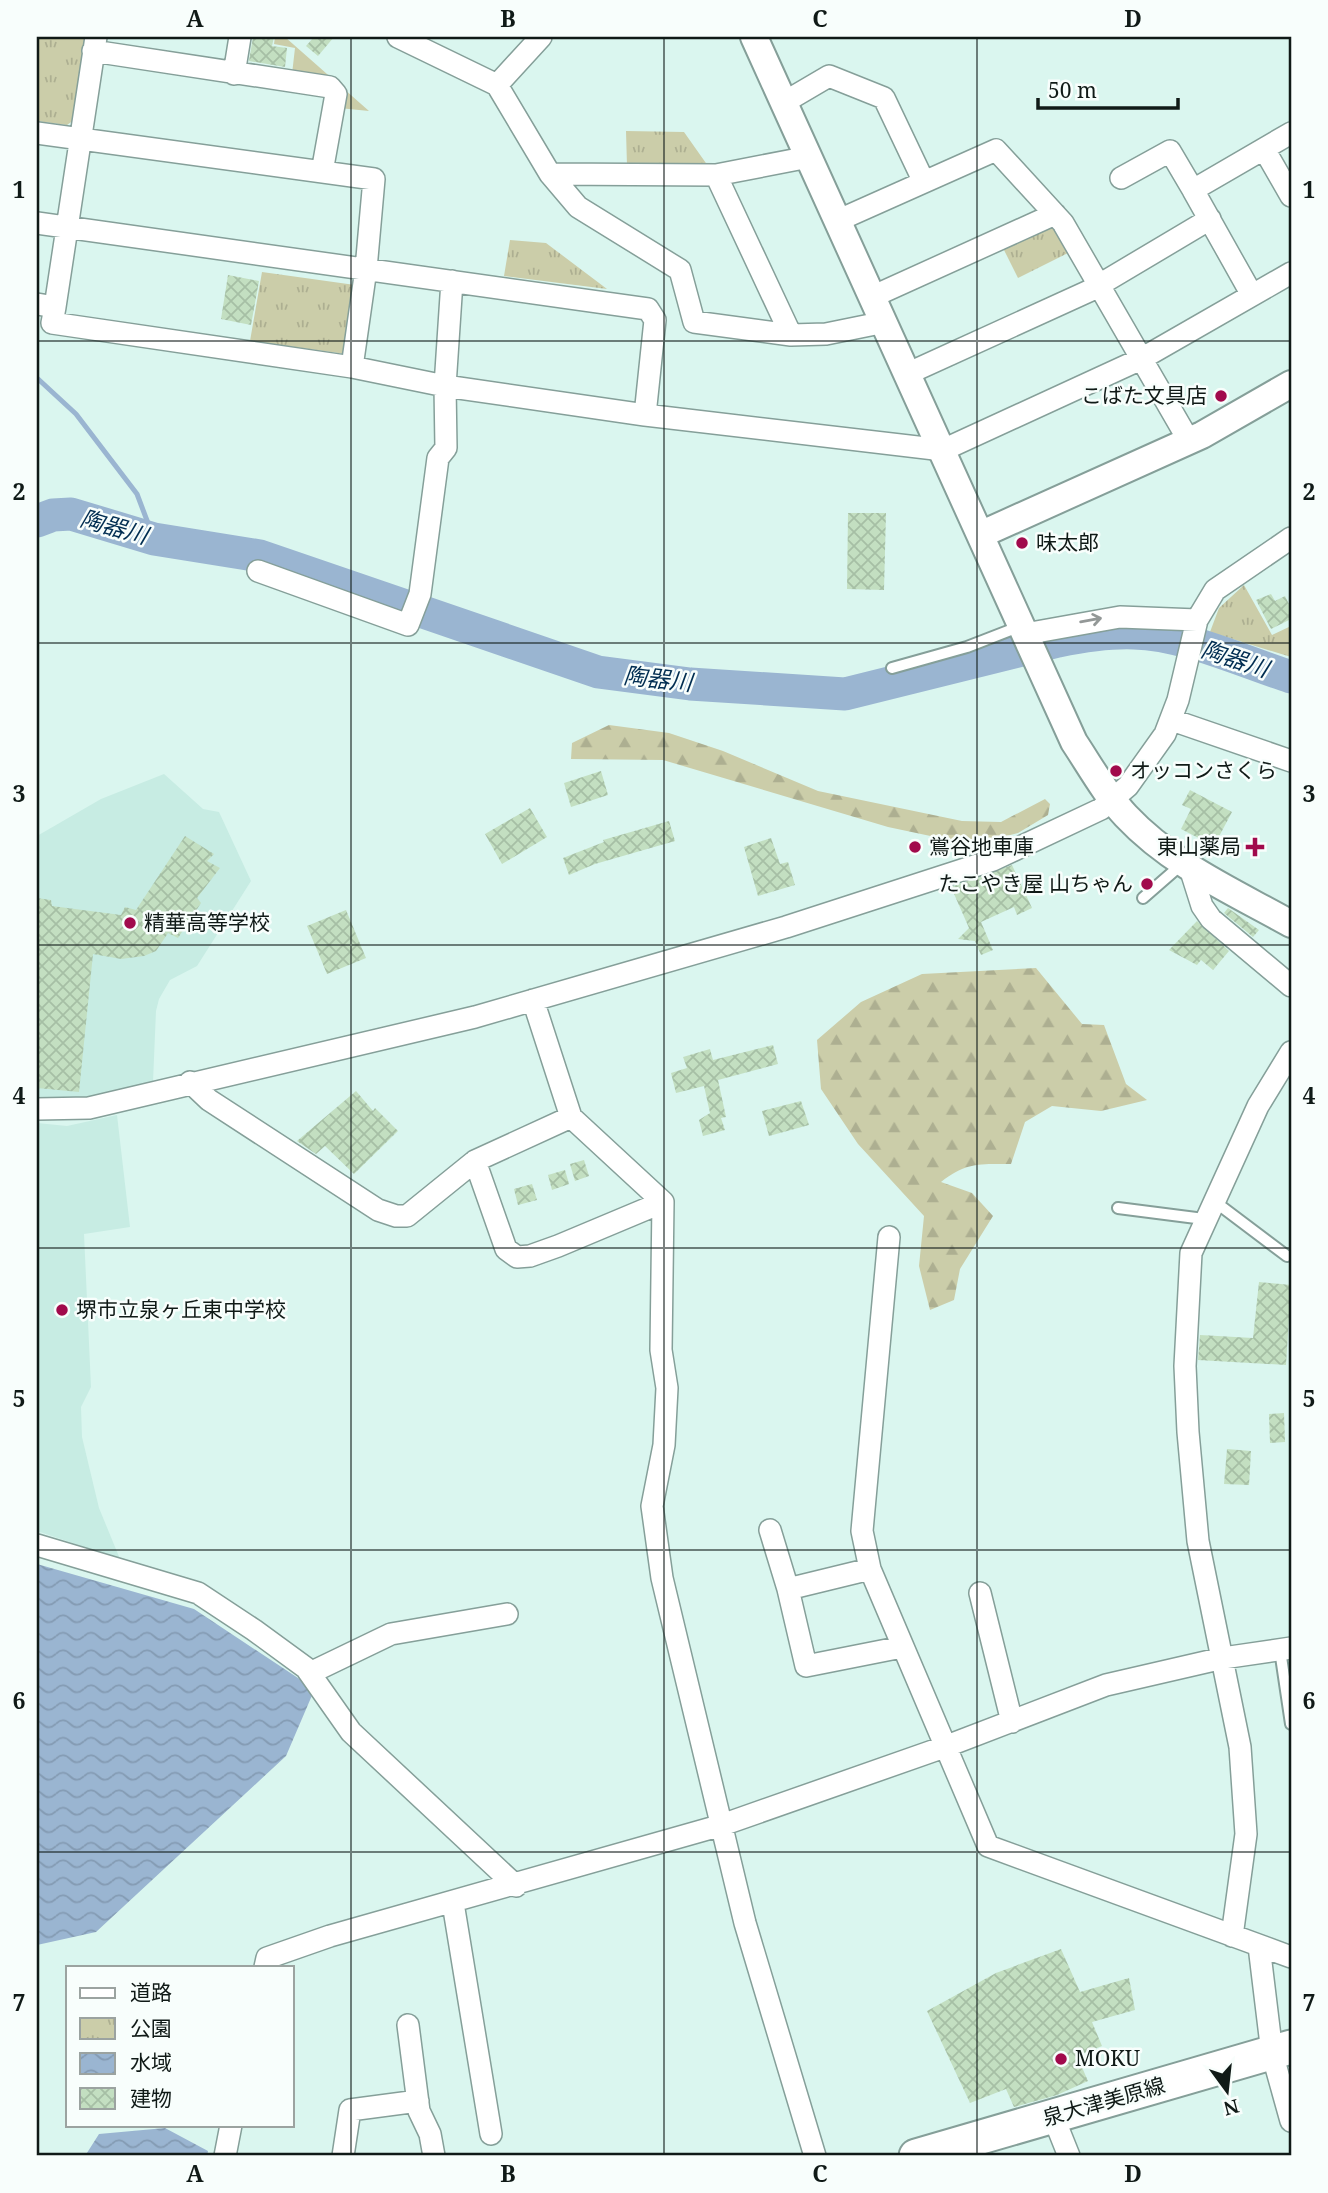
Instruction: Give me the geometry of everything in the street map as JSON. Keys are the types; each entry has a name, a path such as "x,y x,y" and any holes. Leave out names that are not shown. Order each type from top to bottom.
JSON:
{"main road":[{"name":"泉大津美原線","path":"916,2156 1282,2050"}],"street":[{"path":"234,74 240,37"},
{"path":"398,37 497,85 550,174 578,207 680,270 695,322 791,335 826,334 885,322"},
{"path":"497,85 541,37"},
{"path":"754,37 909,373 1074,742 1114,800 1144,833 1186,866 1291,924"},
{"path":"322,172 336,94 330,87 234,74 95,44 67,227 46,306 52,323 352,367 445,386 645,415 943,450 1141,359 1291,273"},
{"path":"783,103 829,76 884,98 923,180"},
{"path":"37,133 374,179 366,269 352,367"},
{"path":"1193,190 1291,133"},
{"path":"1264,149 1291,196"},
{"path":"839,220 923,180 996,150 1055,214 1189,441"},
{"path":"1121,178 1170,151 1252,295"},
{"path":"550,174 716,176 809,157"},
{"path":"716,176 791,335"},
{"path":"874,296 1055,214"},
{"path":"909,373 1098,285 1210,219"},
{"path":"37,223 648,309 655,320 645,415"},
{"path":"258,571 408,625 414,609 438,458 446,448 445,386 452,281"},
{"path":"982,534 1189,441 1291,384"},
{"path":"37,1109 89,1108 475,1017 786,927 992,860 1114,800 1131,782 1172,720 1194,637 1215,590 1291,538"},
{"path":"1027,641 1120,617 1194,637"},
{"path":"1172,720 1291,761"},
{"path":"1186,866 1202,905 1211,919 1291,986"},
{"path":"533,1000 571,1117 663,1202 661,1350 667,1388 664,1445 652,1506 663,1577 746,1923 815,2156"},
{"path":"1232,1936 1246,1834 1240,1747 1198,1541 1185,1366 1191,1253 1258,1106 1291,1052"},
{"path":"190,1083 209,1100 367,1202 396,1216 407,1216 475,1161 571,1117"},
{"path":"475,1161 506,1249 517,1257 530,1256 558,1246 663,1202"},
{"path":"889,1237 862,1531 870,1569 988,1846 1291,1957"},
{"path":"769,1530 788,1589 806,1666 902,1647"},
{"path":"37,1545 198,1593 310,1673 351,1731 516,1886"},
{"path":"788,1589 870,1569"},
{"path":"981,1593 1012,1722"},
{"path":"310,1673 391,1634 507,1614"},
{"path":"265,1966 267,1958 330,1936 516,1886 722,1825 947,1746 1106,1685 1223,1658 1285,1649"},
{"path":"453,1903 491,2134"},
{"path":"1259,1946 1282,2050 1291,2121"},
{"path":"408,2025 418,2101 430,2134 434,2156"},
{"path":"343,2156 350,2110 418,2101"},
{"path":"1053,2116 1069,2156"},
{"path":"225,2156 231,2126"}],"lane":[{"path":"891,668 967,647 1027,641"},
{"path":"1143,898 1186,866"},
{"path":"1118,1208 1209,1210 1287,1256"},
{"path":"1285,1649 1291,1724"}],"shaded area":[{"name":"精華高等学校","path":"164,774 203,809 219,812 251,881 197,966 170,980 159,999 156,1011 153,1082 83,1099 37,1098 37,836 101,799"},
{"name":"堺市立泉ヶ丘東中学校","path":"117,1115 130,1227 84,1234 91,1387 81,1407 82,1437 99,1508 120,1559 37,1531 37,1123 67,1126"}],"green space":[{"path":"37,37 86,37 74,120 67,125 37,121"},
{"path":"275,37 285,37 369,111 339,108 342,88 292,74 295,48 274,44"},
{"path":"626,131 684,132 708,166 627,166"},
{"path":"1045,224 1055,228 1070,252 1018,278 1002,246"},
{"path":"510,240 546,243 607,289 504,276"},
{"path":"262,272 355,285 346,354 250,341"},
{"path":"1244,585 1272,635 1291,626 1291,657 1210,632 1219,608"},
{"path":"609,725 669,733 723,751 818,791 962,821 1001,822 1045,799 1050,804 1048,815 1018,833 983,842 954,841 888,827 663,760 571,759 572,743"},
{"path":"1036,968 1082,1024 1104,1025 1126,1084 1147,1100 1101,1111 1052,1106 1025,1122 1011,1164 966,1168 941,1182 972,1193 993,1216 960,1269 954,1300 930,1310 919,1266 924,1216 858,1144 821,1089 817,1040 861,1002 922,974"}],"water":[{"path":"37,1564 194,1609 301,1680 313,1693 286,1756 96,1932 37,1945"},
{"path":"165,2128 208,2151 207,2156 85,2156 99,2134"}],"building":[{"path":"253,37 274,37 272,46 287,48 285,67 249,61"},
{"path":"314,37 334,37 318,56 306,46"},
{"path":"228,275 259,281 251,325 221,319"},
{"path":"848,513 886,513 884,590 847,589"},
{"path":"1271,594 1275,601 1285,596 1291,608 1291,619 1271,629 1256,600"},
{"path":"601,771 608,795 571,807 564,783"},
{"path":"1190,790 1232,812 1214,846 1181,829 1191,809 1182,805"},
{"path":"530,808 547,837 502,864 485,834"},
{"path":"669,821 675,841 595,864 569,875 563,858 604,842 603,840"},
{"path":"185,836 214,854 207,861 220,868 197,898 201,903 178,938 168,933 156,951 144,956 121,959 93,954 79,1092 37,1088 37,898 51,900 52,906 121,915 125,907 136,910"},
{"path":"771,838 780,864 788,862 795,885 758,896 744,847"},
{"path":"1012,865 1032,908 1017,915 1014,907 981,922 993,950 981,955 975,941 958,939 969,928 951,887"},
{"path":"1228,908 1259,930 1253,937 1224,913"},
{"path":"346,910 366,958 327,974 307,926"},
{"path":"1197,921 1229,951 1213,970 1201,960 1197,965 1169,950"},
{"path":"773,1045 778,1064 718,1080 726,1117 721,1118 725,1130 703,1136 699,1120 710,1113 704,1086 676,1093 671,1073 687,1068 683,1057 710,1049 713,1060"},
{"path":"356,1091 373,1111 375,1108 398,1131 354,1174 325,1146 316,1154 297,1141"},
{"path":"801,1101 809,1125 769,1136 762,1111"},
{"path":"584,1160 589,1176 575,1181 570,1164"},
{"path":"565,1170 569,1184 552,1190 548,1175"},
{"path":"532,1184 537,1200 518,1205 514,1189"},
{"path":"1259,1282 1291,1285 1286,1365 1198,1360 1200,1335 1253,1338"},
{"path":"1284,1413 1285,1442 1270,1443 1269,1414"},
{"path":"1227,1449 1251,1451 1249,1485 1224,1484"},
{"path":"1061,1949 1080,1992 1129,1978 1135,2010 1092,2022 1102,2046 1077,2056 1088,2081 1057,2095 1014,2107 1006,2089 970,2103 927,2011 996,1973"}],"waterway":[{"path":"37,378 76,414 137,494 154,539"},
{"name":"陶器川","path":"37,521 53,515 71,514 154,539 260,556 598,672 690,684 845,694 1058,641 1124,633 1153,635 1193,643 1291,677"}],"place":[{"name":"こばた文具店","path":"1221,396"},
{"name":"味太郎","path":"1022,543"},
{"name":"オッコンさくら","path":"1116,771"},
{"name":"鴬谷地車庫","path":"915,847"},
{"name":"東山薬局","path":"1255,847"},
{"name":"たこやき屋 山ちゃん","path":"1147,884"},
{"name":"精華高等学校","path":"130,923"},
{"name":"堺市立泉ヶ丘東中学校","path":"62,1310"},
{"name":"MOKU","path":"1061,2059"}]}
